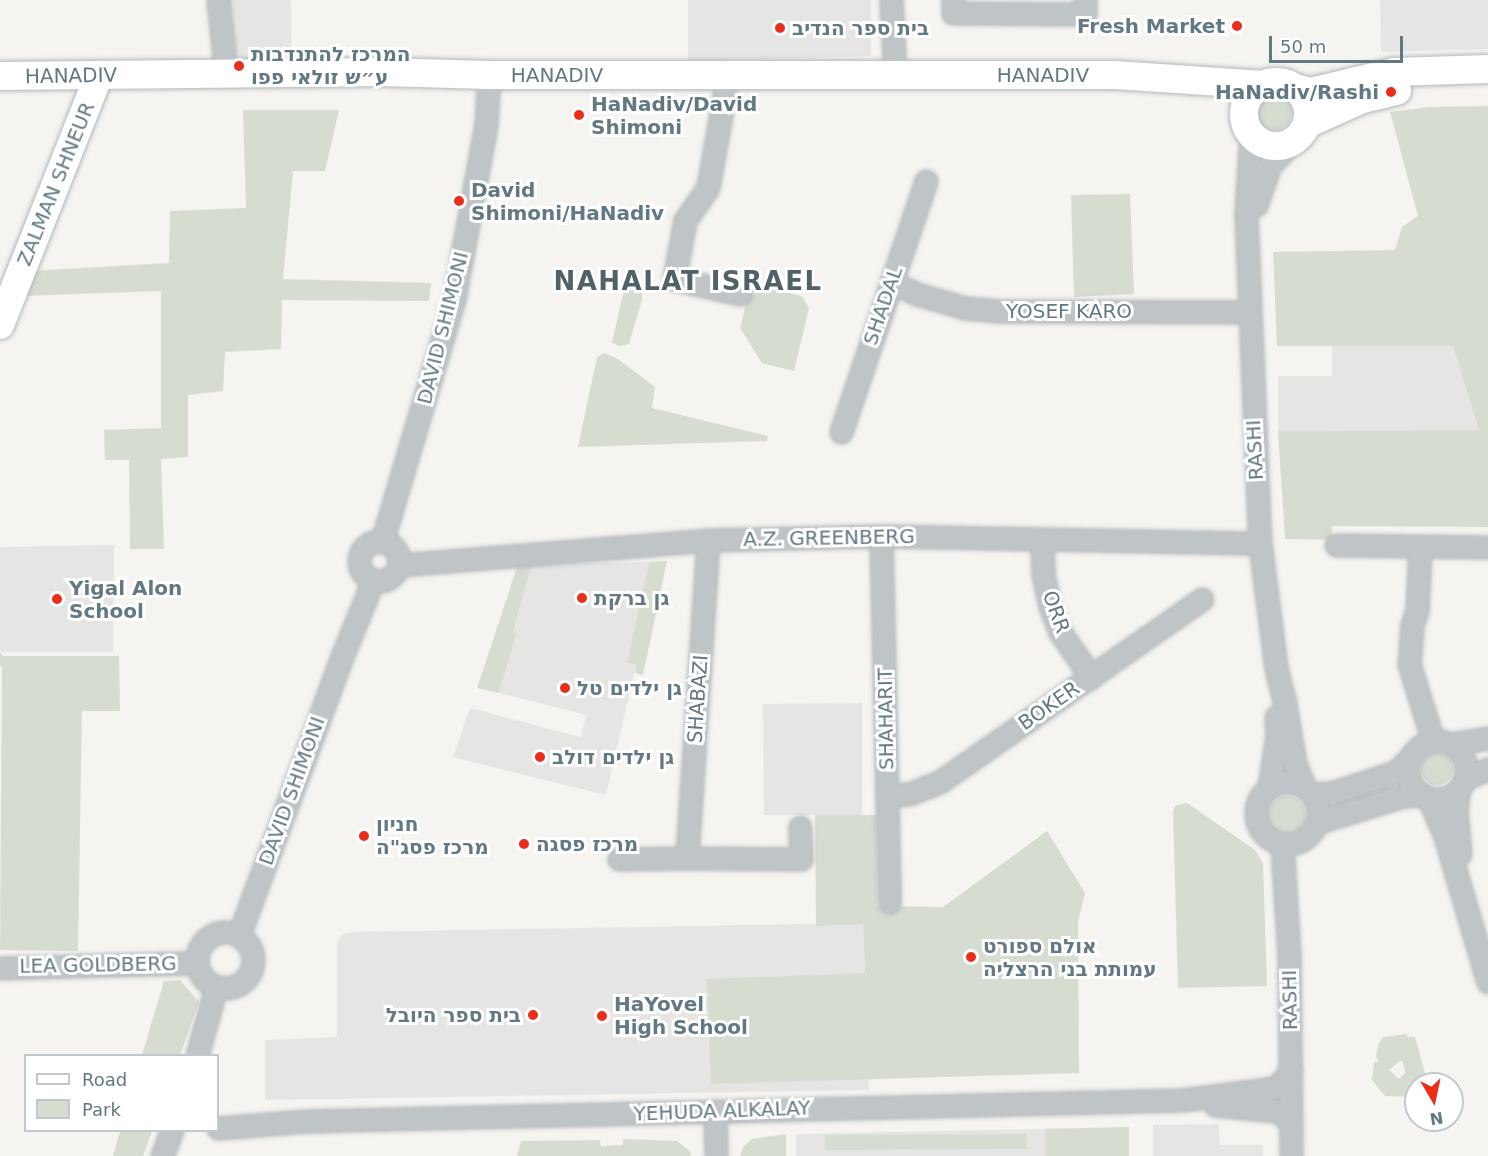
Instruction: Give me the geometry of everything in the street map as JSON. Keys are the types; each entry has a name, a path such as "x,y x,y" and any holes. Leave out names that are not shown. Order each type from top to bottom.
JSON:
{"street":[{"path":"218,0 226,73"},
{"path":"891,0 895,76"},
{"path":"953,7 1085,14 1085,0"},
{"path":"1488,69 1395,72 1316,91 1277,82 1264,85 1250,96 1247,125 1266,145 1286,145 1341,108 1382,93 1414,88 1488,87"},
{"name":"HANADIV","path":"0,76 382,72 489,75 1115,75 1264,85"},
{"path":"728,74 709,182 707,189 685,221 674,279 740,294"},
{"name":"ZALMAN SHNEUR","path":"0,325 99,75"},
{"name":"DAVID SHIMONI","path":"382,542 454,299 486,124 489,75"},
{"name":"HANADIV","path":"1115,75 1155,88 1218,94 1235,103 1247,125"},
{"path":"1295,88 1308,108 1301,133"},
{"name":"RASHI","path":"1247,125 1246,214 1249,231 1250,312 1260,543 1276,668 1277,736 1269,788"},
{"name":"RASHI","path":"1249,231 1261,184 1270,165 1301,133"},
{"name":"SHADAL","path":"841,432 926,181"},
{"name":"YOSEF KARO","path":"891,282 917,294 964,308 997,311 1250,312"},
{"name":"A.Z. GREENBERG","path":"399,565 708,540 881,536 1042,541 1260,543"},
{"name":"SHAHARIT","path":"881,536 890,902"},
{"name":"SHABAZI","path":"687,858 708,540"},
{"name":"ORR","path":"1042,541 1043,575 1050,606 1060,632 1091,676"},
{"path":"382,542 395,549 399,565 390,579 373,581 360,568 360,555 367,545 382,542"},
{"path":"1336,545 1488,547"},
{"path":"1420,546 1417,611 1412,625 1409,664 1442,743 1457,749 1464,761 1457,832 1471,926"},
{"name":"DAVID SHIMONI","path":"239,935 343,654 373,581"},
{"name":"BOKER","path":"887,797 912,793 941,781 1202,599"},
{"name":"RASHI","path":"1276,668 1286,705 1295,764 1308,791"},
{"path":"1488,738 1420,747 1396,772 1331,793 1308,791 1287,782 1269,788 1258,804 1258,823 1265,835 1282,844 1301,841 1316,823 1402,796 1442,798 1488,769"},
{"path":"1412,756 1409,765 1410,779 1414,787 1426,796 1445,836 1488,982"},
{"path":"1308,791 1317,808 1316,823"},
{"path":"618,859 801,859 800,826"},
{"name":"RASHI","path":"1282,844 1289,955 1291,1156"},
{"path":"230,932 239,935 251,949 252,968 241,983 232,987 216,987 206,981 197,963 199,947 212,934 230,932"},
{"name":"LEA GOLDBERG","path":"0,968 197,963"},
{"path":"198,1054 213,1005 216,987"},
{"name":"YEHUDA ALKALAY","path":"219,1128 252,1127 263,1123 1182,1100 1268,1089 1278,1086 1291,1070"},
{"name":"YEHUDA ALKALAY","path":"1182,1100 1198,1104 1265,1108 1277,1111 1291,1122"},
{"path":"715,1111 716,1156"},
{"name":"YEHUDA ALKALAY","path":"219,1113 252,1118 263,1123"},
{"path":"162,1156 174,1132"}],"shaded area":[{"path":"224,0 291,0 292,77 225,77"},
{"name":"בית ספר הנדיב","path":"688,0 871,0 871,56 688,61"},
{"path":"1380,0 1488,0 1488,49 1381,52"},
{"path":"1332,346 1453,346 1480,431 1278,431 1278,376 1332,376"},
{"name":"Yigal Alon School","path":"114,545 113,652 0,652 0,547"},
{"path":"649,562 627,662 636,665 606,795 453,757 470,708 581,737 586,715 499,693 517,634 513,632 532,564"},
{"path":"862,703 862,815 764,815 763,704"},
{"name":"HaYovel High School","path":"863,923 869,1090 265,1100 265,1040 337,1037 337,943 342,935 352,932"},
{"path":"1219,1124 1220,1145 1263,1145 1263,1156 1153,1156 1153,1125"},
{"path":"1129,1127 1129,1156 796,1156 796,1134"}],"green space":[{"path":"1275,96 1287,101 1292,113 1287,125 1275,130 1263,125 1258,113 1263,101"},
{"path":"1488,106 1488,527 1332,526 1332,540 1285,539 1278,431 1479,430 1453,346 1277,346 1273,252 1395,250 1402,227 1418,216 1390,112 1429,107"},
{"path":"243,110 339,110 325,171 293,171 283,279 431,283 429,301 282,300 281,349 225,352 223,391 188,395 188,457 161,459 164,549 130,549 129,460 105,460 104,430 161,428 161,291 21,296 29,271 169,263 170,211 246,208"},
{"path":"1130,194 1134,294 1074,297 1071,195"},
{"path":"628,272 642,287 642,300 629,344 620,346 612,343"},
{"path":"751,284 802,296 809,308 794,371 762,363 740,328"},
{"path":"604,353 618,359 655,387 652,408 768,436 767,441 578,447 597,357"},
{"path":"667,561 643,675 635,673 636,665 627,662 649,562"},
{"path":"518,564 532,564 513,632 517,633 499,693 477,688"},
{"path":"0,652 3,656 119,656 120,711 82,711 78,951 0,950 2,667 0,666"},
{"path":"1437,753 1449,757 1453,769 1449,781 1437,785 1425,781 1421,769 1425,757"},
{"path":"1386,778 1391,794 1341,811 1336,795"},
{"path":"1287,796 1300,802 1306,815 1300,828 1287,834 1274,828 1268,815 1274,802"},
{"path":"1187,803 1255,850 1263,863 1267,986 1178,988 1173,812 1175,806"},
{"name":"אולם ספורט עמותת בני הרצליה","path":"815,815 876,815 877,906 943,907 1047,831 1085,893 1078,922 1079,1073 711,1084 707,979 865,973 863,924 816,926"},
{"path":"180,980 199,1002 180,1054 142,1054 164,981"},
{"path":"1407,1034 1407,1037 1415,1037 1425,1072 1405,1072 1403,1062 1400,1061 1389,1070 1399,1079 1404,1074 1404,1097 1385,1096 1372,1080 1374,1062 1379,1062 1376,1057 1378,1045 1383,1037"},
{"path":"1129,1127 1129,1156 1045,1156 1045,1129"},
{"path":"120,1132 152,1132 143,1156 113,1156"},
{"path":"786,1134 786,1156 740,1156 743,1147 752,1139"},
{"path":"1027,1134 1027,1149 825,1150 825,1135"},
{"path":"623,1139 677,1141 689,1150 691,1156 517,1156 521,1141 600,1140 601,1146 623,1145"}],"place":[{"name":"Fresh Market","path":"1237,26"},
{"name":"בית ספר הנדיב","path":"780,28"},
{"name":"המרכז להתנדבות ע״ש זולאי פפו","path":"239,66"},
{"name":"HaNadiv/Rashi","path":"1391,92"},
{"name":"HaNadiv/David Shimoni","path":"579,115"},
{"name":"David Shimoni/HaNadiv","path":"459,201"},
{"name":"גן ברקת","path":"582,598"},
{"name":"Yigal Alon School","path":"57,599"},
{"name":"גן ילדים טל","path":"565,688"},
{"name":"גן ילדים דולב","path":"540,757"},
{"name":"חניון מרכז פסג\"ה","path":"364,836"},
{"name":"מרכז פסגה","path":"524,844"},
{"name":"אולם ספורט עמותת בני הרצליה","path":"971,957"},
{"name":"בית ספר היובל","path":"533,1015"},
{"name":"HaYovel High School","path":"602,1016"}],"district":[{"name":"NAHALAT ISRAEL","path":"688,282"}]}
